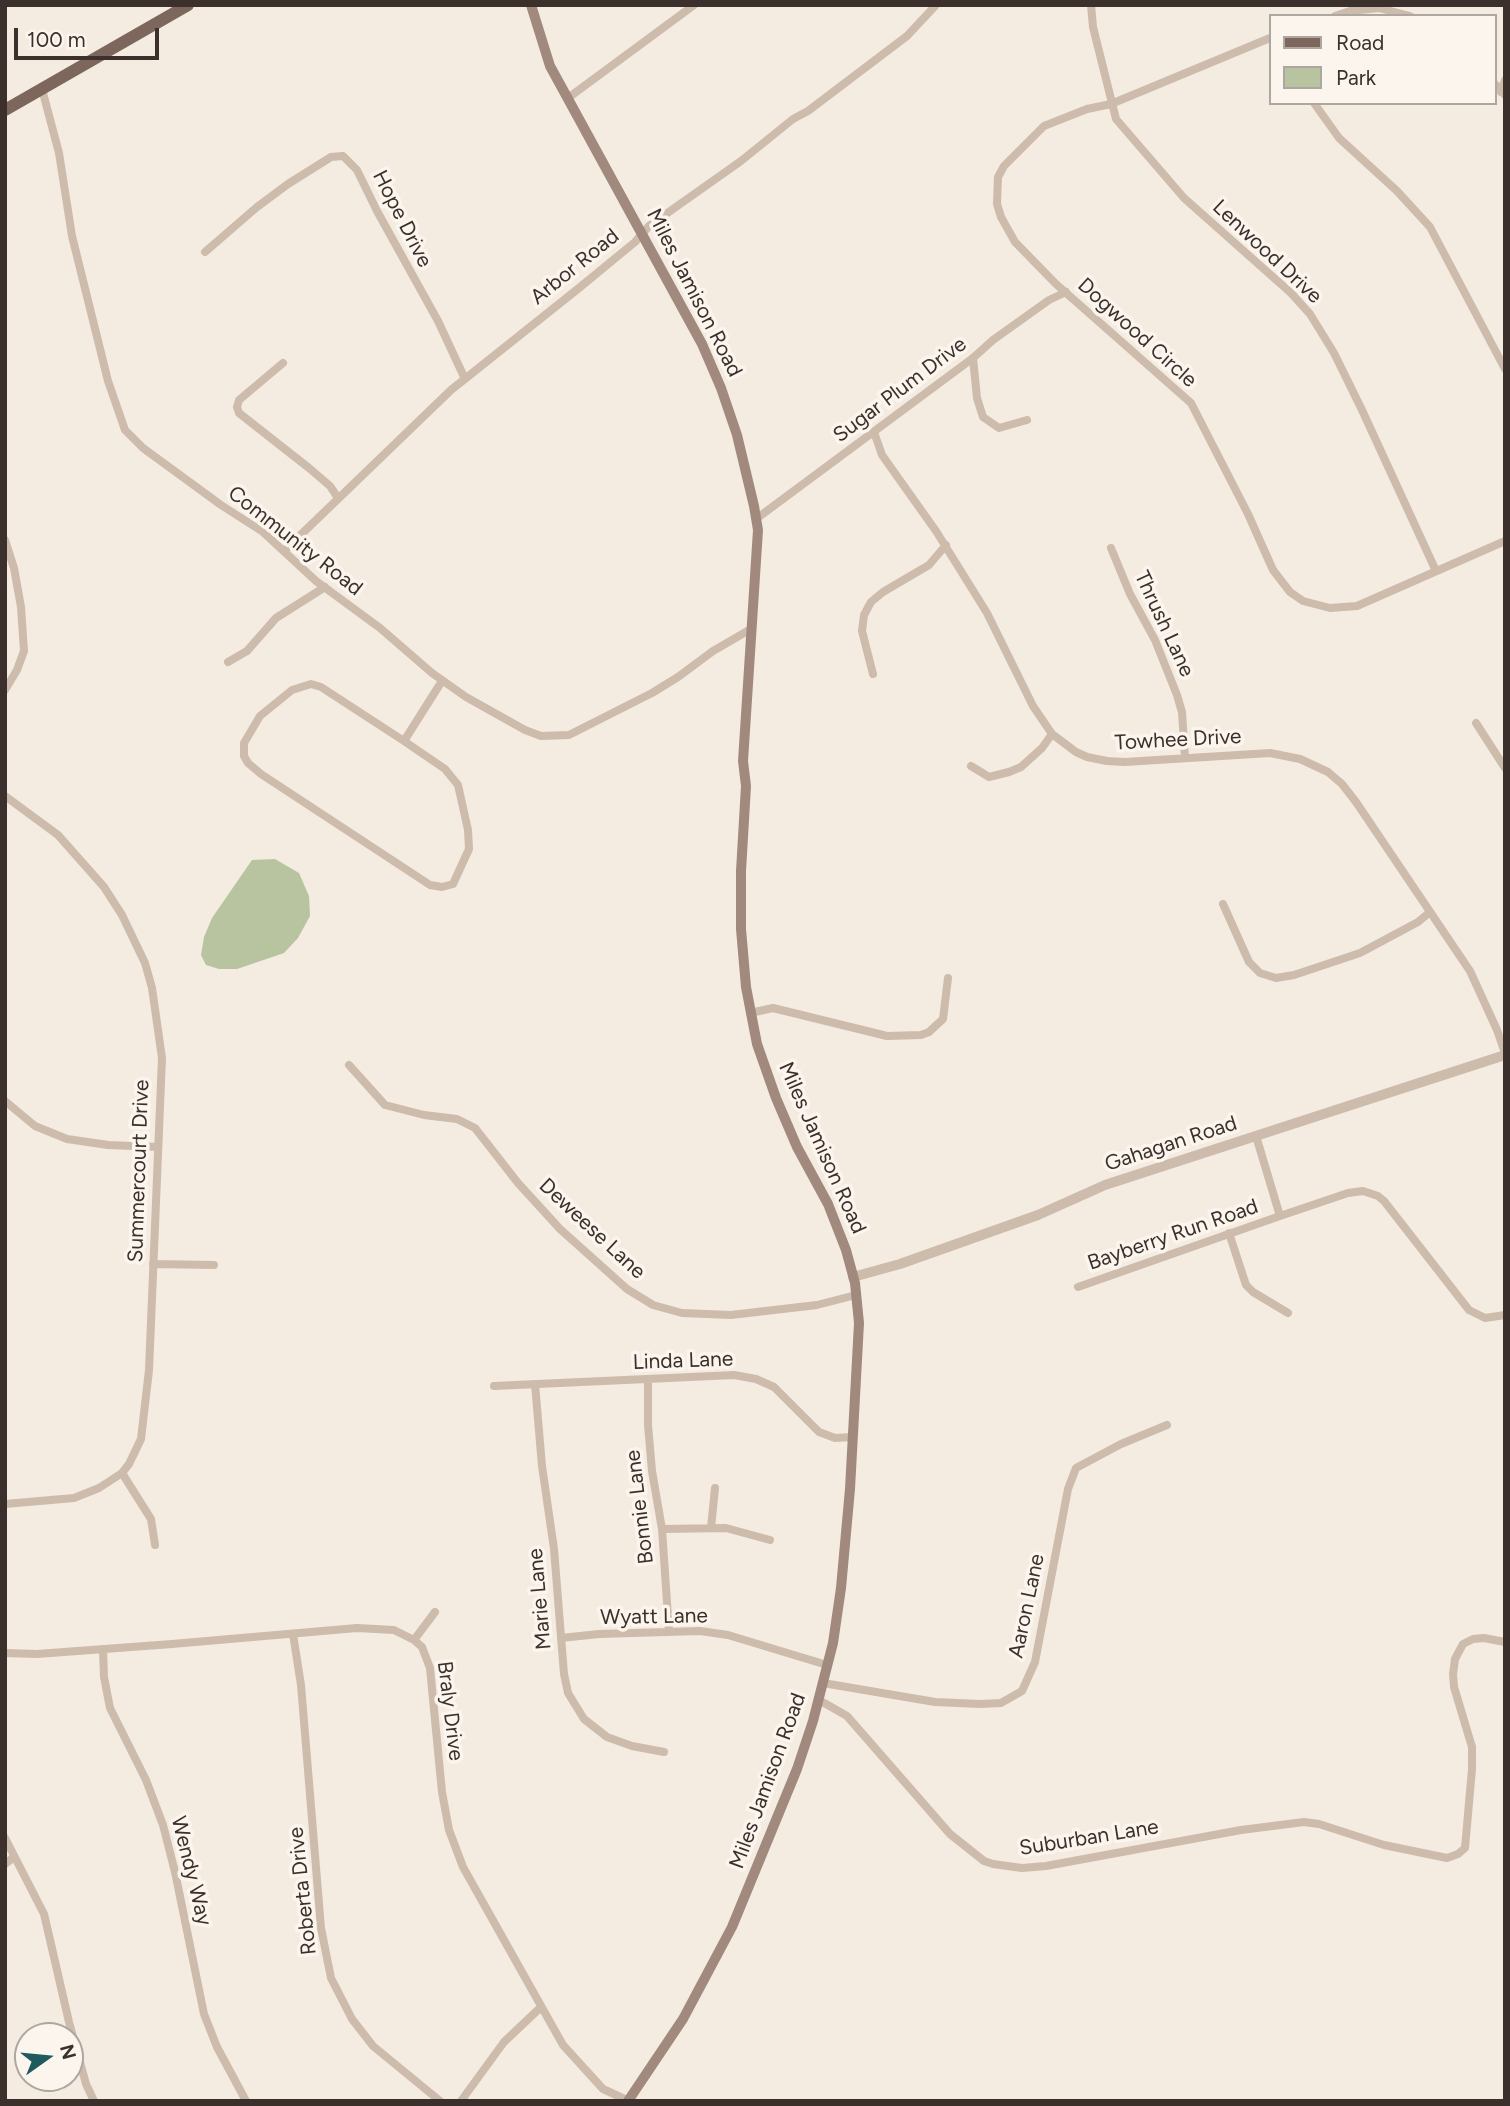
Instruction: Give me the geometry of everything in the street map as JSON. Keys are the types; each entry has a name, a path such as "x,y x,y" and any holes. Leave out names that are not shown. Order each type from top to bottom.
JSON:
{"main road":[{"path":"5,110 188,5"},
{"name":"Miles Jamison Road","path":"531,5 550,66 702,344 737,435 758,530 743,761 746,786 741,871 743,965 757,1044 797,1147 828,1204 841,1235 853,1277 859,1323 841,1588 819,1700 797,1769 732,1927 682,2019 628,2101"}],"street":[{"path":"569,98 694,5"},
{"name":"Arbor Road","path":"285,550 465,379 642,234 907,36 936,5"},
{"name":"Lenwood Drive","path":"1091,5 1093,27 1116,119 1184,198 1311,314 1363,410 1436,571"},
{"path":"1342,14 1384,7 1404,14"},
{"name":"Dogwood Circle","path":"1268,39 1111,104 1087,109 1044,126 1004,166 998,177 997,204 1007,229 1015,242 1066,292 1191,403 1248,514 1273,570 1290,592 1316,606 1344,609 1357,606 1505,541"},
{"path":"1503,94 1505,80"},
{"name":"Community Road","path":"43,89 59,153 72,236 108,381 125,430 143,448 285,550 307,573 393,639 442,681 525,730 541,736 569,735 652,693 713,651 751,629"},
{"path":"1315,105 1339,138 1397,191 1430,227 1505,369"},
{"name":"Hope Drive","path":"205,252 288,184 331,157 344,156 357,170 438,321 465,379"},
{"name":"Sugar Plum Drive","path":"756,519 973,358 993,340 1049,300 1066,292"},
{"path":"973,358 977,398 983,417 999,428 1027,420"},
{"path":"283,363 239,400 239,413 330,486 338,498"},
{"name":"Towhee Drive","path":"874,432 882,455 946,545 987,613 1033,706 1052,734 1076,752 1107,761 1270,753 1300,759 1328,772 1356,802 1470,971 1492,1017 1505,1054"},
{"path":"5,540 14,568 21,607 24,651 5,690"},
{"path":"873,674 862,631 864,615 871,602 929,565 946,545"},
{"name":"Thrush Lane","path":"1111,548 1130,594 1156,640 1177,695 1182,712 1185,758"},
{"path":"228,662 247,651 276,618 325,587"},
{"path":"404,741 442,681"},
{"path":"311,684 321,687 404,741 445,769 458,785 469,849 453,884 442,887 430,885 261,774 248,763 244,755 244,743 260,716 292,690 311,684"},
{"path":"1476,723 1505,768"},
{"path":"971,766 989,777 1009,772 1021,766 1042,748 1052,734"},
{"name":"Summercourt Drive","path":"5,796 58,835 104,887 122,915 145,962 152,988 162,1058 144,1426 136,1453 122,1473 99,1488 74,1498 5,1504"},
{"path":"1223,904 1249,962 1260,973 1276,978 1294,975 1360,953 1418,922 1430,912"},
{"path":"750,1013 773,1008 887,1036 921,1035 929,1032 943,1019 948,978"},
{"name":"Gahagan Road","path":"853,1277 900,1264 1038,1215 1105,1185 1505,1054"},
{"name":"Deweese Lane","path":"349,1065 384,1105 424,1115 457,1119 475,1128 518,1183 560,1229 627,1289 653,1305 682,1313 731,1315 817,1305 856,1295"},
{"path":"5,1101 35,1126 67,1139 108,1145 158,1147"},
{"name":"Bayberry Run Road","path":"1256,1136 1280,1216"},
{"name":"Bayberry Run Road","path":"1078,1287 1348,1193 1370,1192 1389,1207 1469,1310 1485,1318 1505,1315"},
{"path":"1229,1233 1246,1285 1253,1293 1288,1313"},
{"path":"153,1264 214,1265"},
{"name":"Linda Lane","path":"494,1386 734,1375 756,1379 784,1394 819,1432 835,1438 852,1437"},
{"name":"Bonnie Lane","path":"648,1379 651,1459 662,1529 668,1632"},
{"name":"Marie Lane","path":"535,1384 568,1693 584,1719 598,1731 616,1741 664,1752"},
{"name":"Aaron Lane","path":"823,1683 935,1702 980,1704 1001,1703 1022,1691 1035,1662 1068,1489 1076,1468 1121,1444 1167,1425"},
{"path":"122,1473 151,1519 155,1545"},
{"path":"711,1528 715,1488"},
{"path":"662,1529 732,1529 770,1540"},
{"path":"414,1640 435,1612"},
{"name":"Braly Drive","path":"5,1653 37,1654 383,1628 405,1634 414,1640 422,1647 430,1668 442,1792 453,1843 482,1902 563,2045 609,2094 628,2101"},
{"name":"Wyatt Lane","path":"561,1638 700,1631 728,1635 827,1665"},
{"name":"Roberta Drive","path":"293,1634 301,1685 321,1928 331,1978 352,2019 373,2046 440,2101"},
{"name":"Suburban Lane","path":"819,1700 847,1716 950,1834 984,1861 993,1864 1022,1868 1046,1866 1241,1830 1304,1822 1320,1824 1384,1845 1447,1858 1458,1854 1465,1847 1472,1747 1454,1687 1454,1659 1463,1644 1473,1639 1505,1642"},
{"name":"Wendy Way","path":"103,1649 104,1676 110,1708 146,1780 163,1825 204,2014 216,2047 246,2101"},
{"path":"5,1838 44,1914 69,2022 93,2101"},
{"path":"5,1864 14,1857"},
{"path":"461,2101 504,2042 541,2007"}],"green space":[{"path":"275,859 299,873 309,896 310,916 298,938 284,953 237,969 219,969 206,965 201,955 204,937 212,918 252,860"}]}
